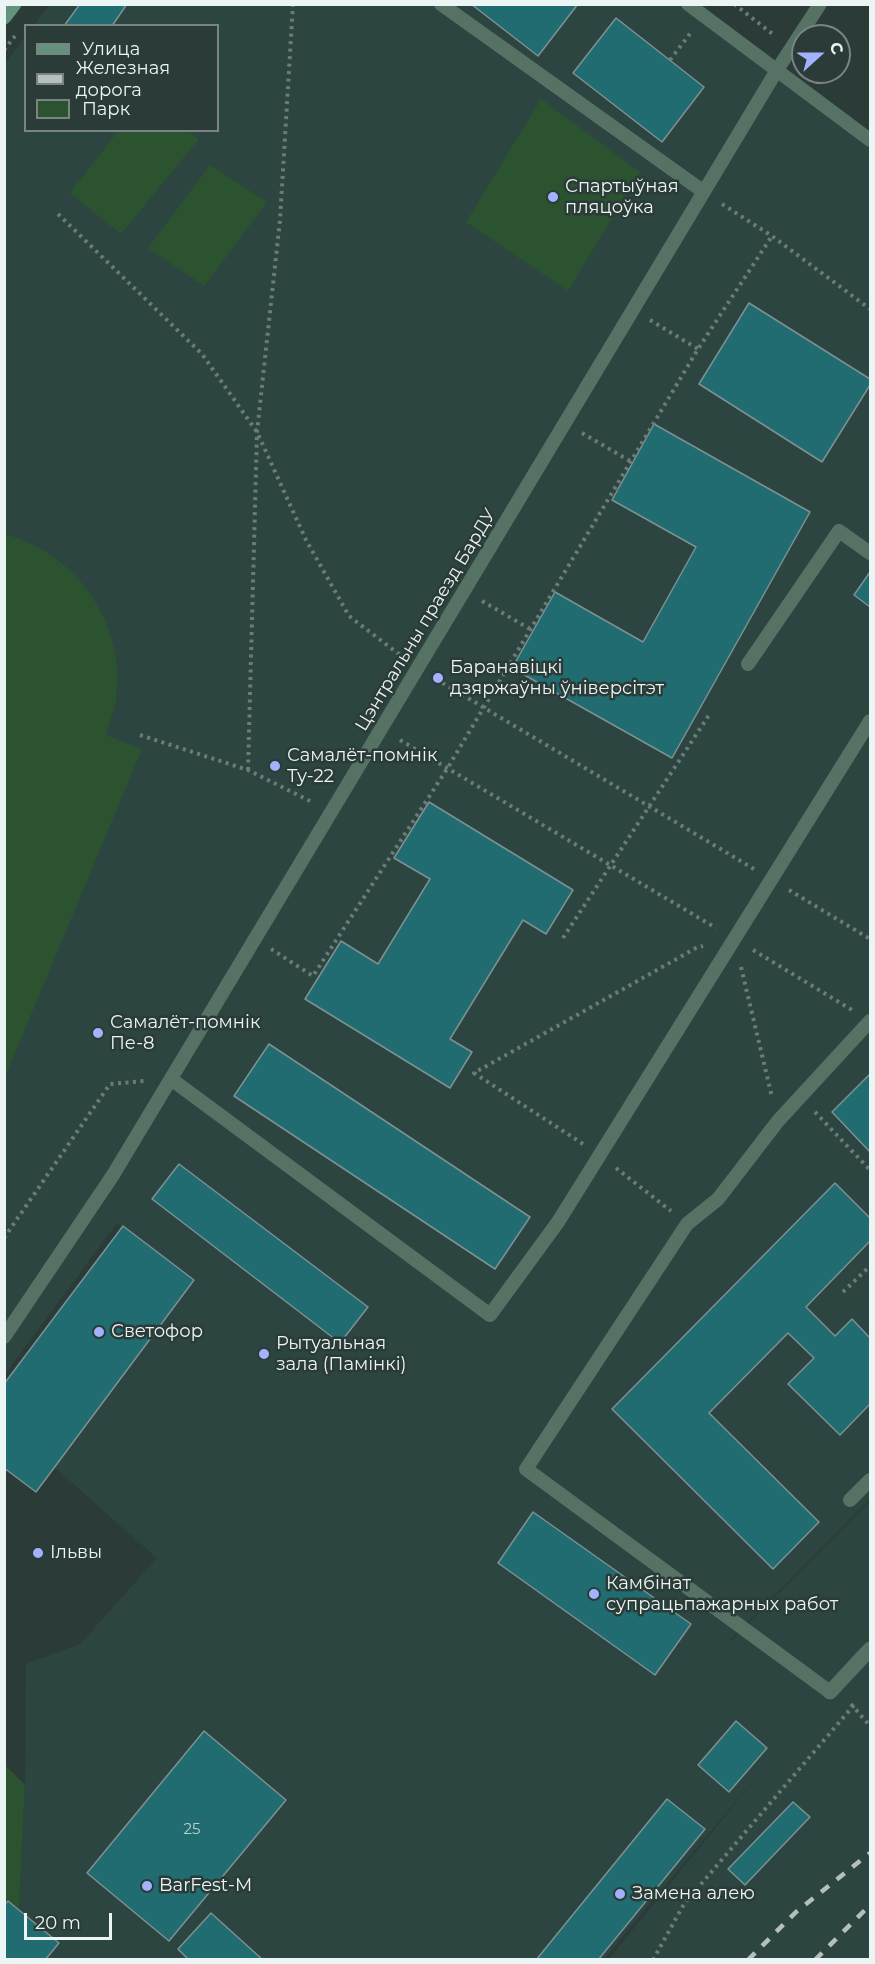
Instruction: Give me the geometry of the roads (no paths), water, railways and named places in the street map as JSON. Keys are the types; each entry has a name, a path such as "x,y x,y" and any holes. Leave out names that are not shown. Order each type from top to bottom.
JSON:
{"main road":[{"path":"4,17 14,4"}],"street":[{"path":"830,1692 870,1649"}],"lane":[{"path":"441,4 704,192"},
{"path":"688,4 870,140"},
{"name":"Цэнтральны праезд БарДУ","path":"4,1337 113,1175 777,70 820,4"},
{"path":"748,664 839,531 870,553"},
{"path":"171,1079 490,1315 558,1222 870,721"},
{"path":"830,1692 525,1469 687,1224 718,1199 778,1121 870,1021"},
{"path":"850,1500 870,1480"}],"railway":[{"path":"748,1960 796,1912 870,1853"},
{"path":"815,1960 870,1905"}],"place":[{"name":"Спартыўная пляцоўка","path":"553,197"},
{"name":"Баранавіцкі дзяржаўны ўніверсітэт","path":"438,678"},
{"name":"Самалёт-помнік Ту-22","path":"275,766"},
{"name":"Самалёт-помнік Пе-8","path":"98,1033"},
{"name":"Светофор","path":"99,1332"},
{"name":"Рытуальная зала (Памінкі)","path":"264,1354"},
{"name":"Ільвы","path":"38,1553"},
{"name":"Камбінат супрацьпажарных работ","path":"594,1594"},
{"name":"BarFest-M","path":"147,1886"},
{"name":"Замена алею","path":"620,1894"}]}
